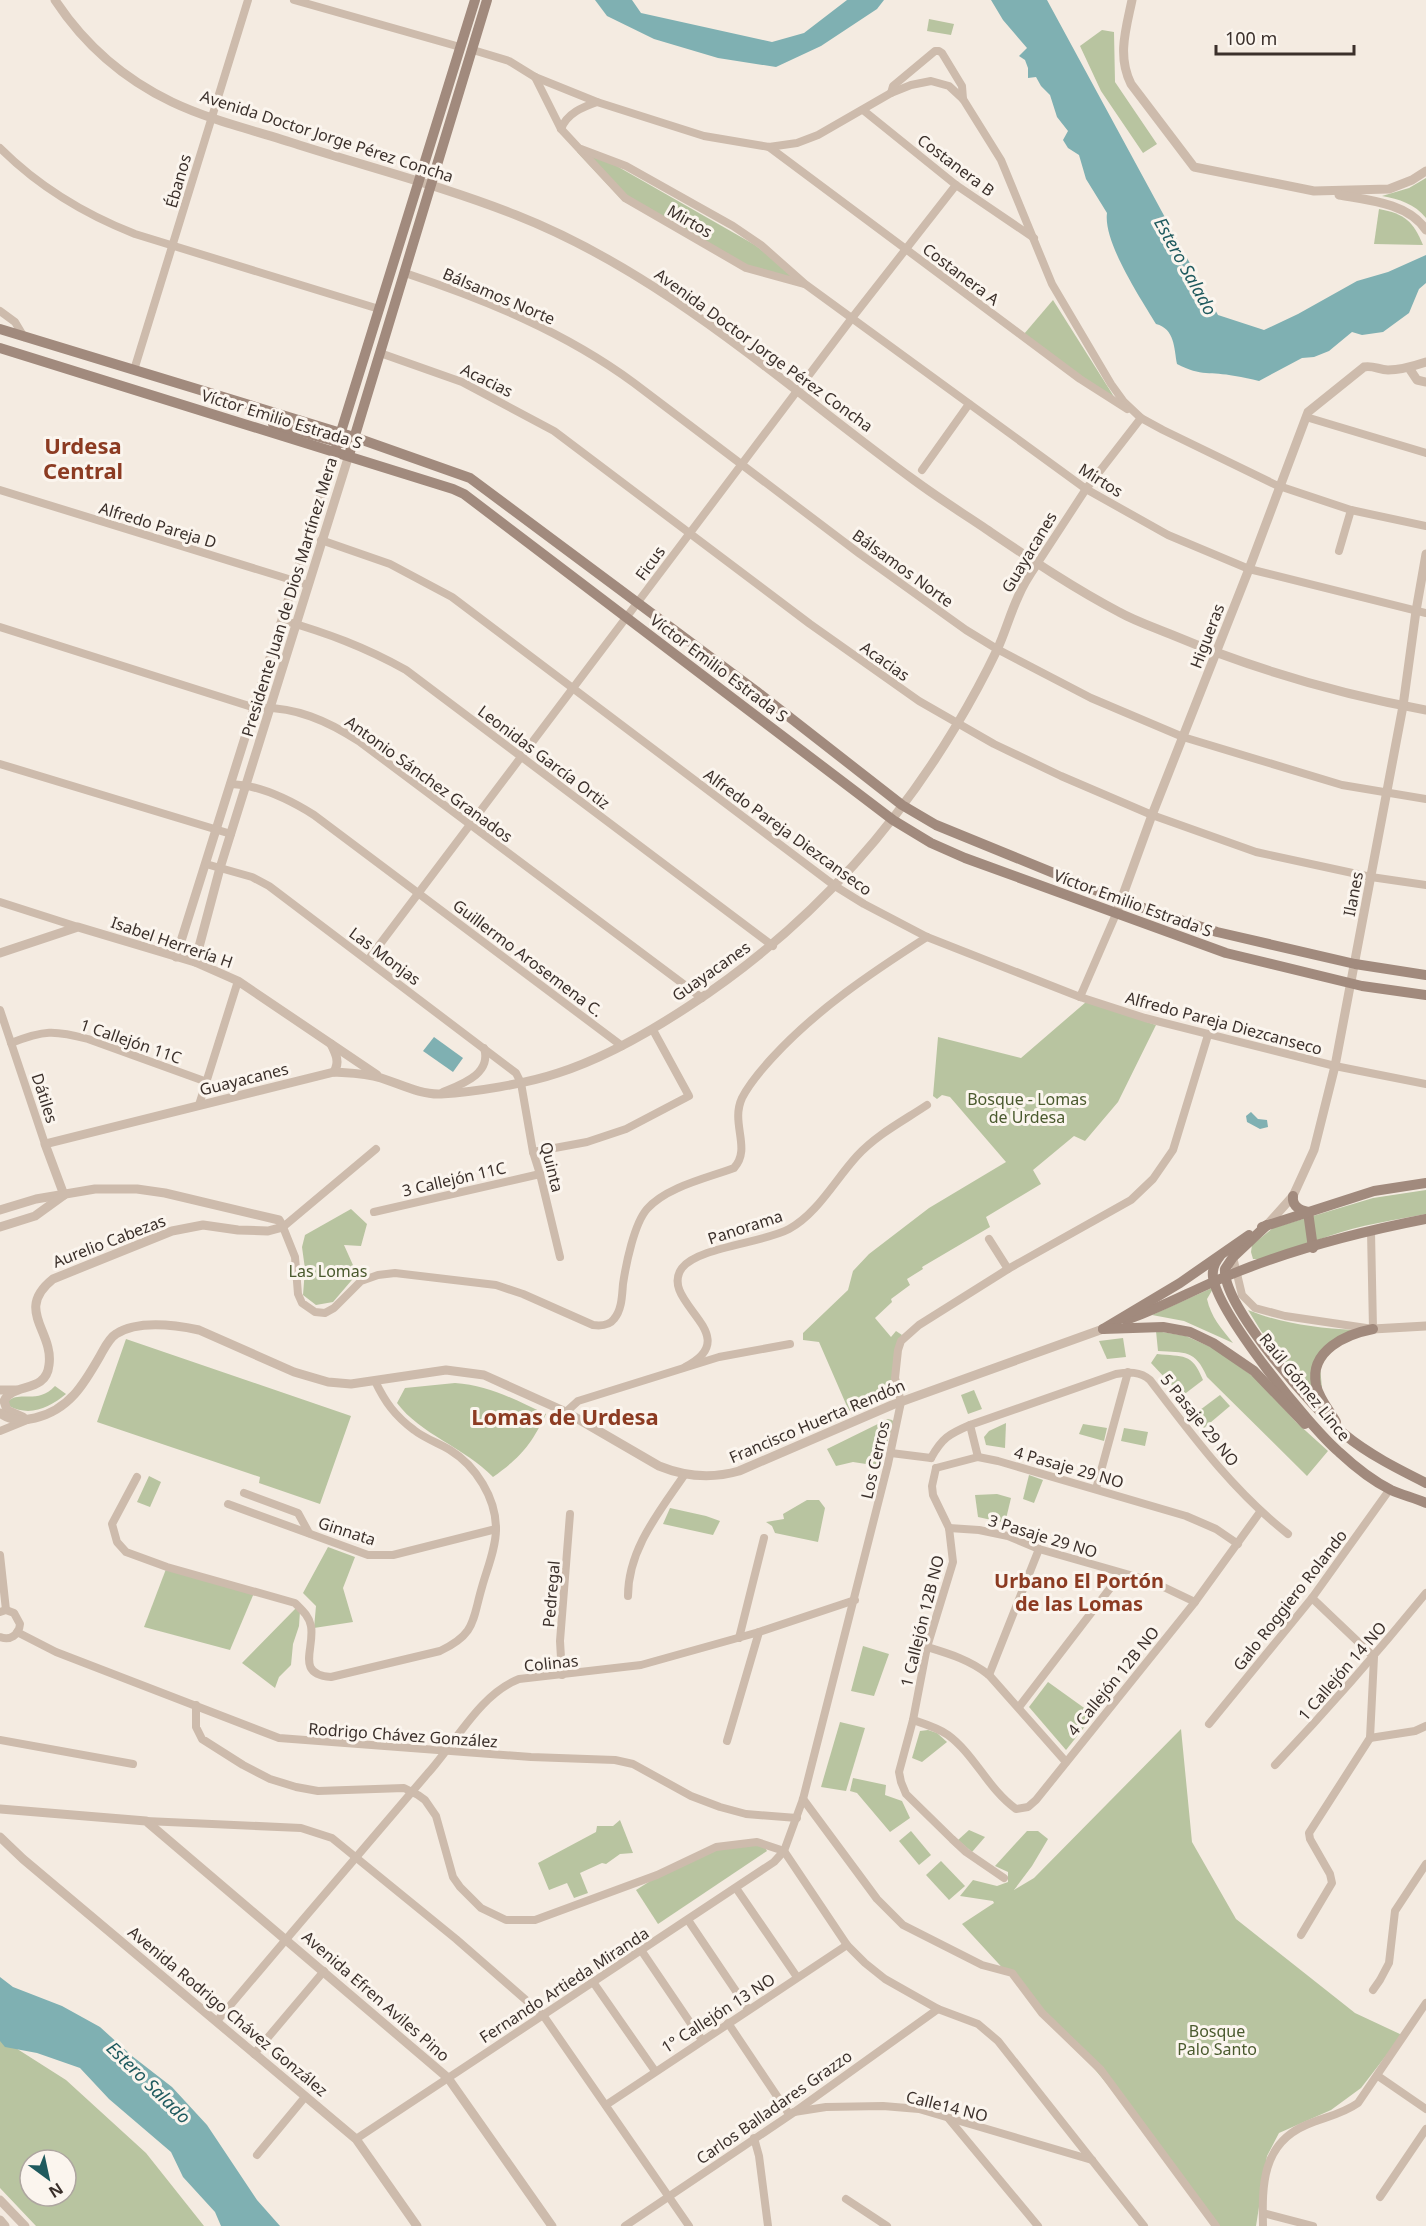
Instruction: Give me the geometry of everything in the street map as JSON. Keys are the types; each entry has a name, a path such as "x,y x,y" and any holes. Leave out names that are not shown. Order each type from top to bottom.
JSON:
{"main road":[{"name":"Presidente Juan de Dios Martínez Mera","path":"337,442 475,0"},
{"name":"Presidente Juan de Dios Martínez Mera","path":"349,455 487,0"},
{"name":"Víctor Emilio Estrada S","path":"0,329 134,370 337,442 349,455 464,494 495,520 893,820 931,843 1116,914 1226,953 1351,983 1426,995"},
{"path":"0,347 17,348 21,345 24,336"},
{"path":"27,357 34,346 58,346"},
{"name":"Víctor Emilio Estrada S","path":"0,347 249,424 265,422 337,442 354,437 470,478 756,691 902,805 936,825 1122,901 1231,935 1355,964 1426,975"},
{"path":"495,520 507,506"},
{"path":"744,706 756,691"},
{"path":"1013,875 1028,861"},
{"path":"1226,953 1231,935"},
{"path":"1103,1329 1209,1267 1267,1225 1374,1191 1426,1183"},
{"path":"1293,1196 1296,1207 1308,1212"},
{"path":"1308,1212 1313,1248"},
{"path":"1103,1329 1159,1308 1225,1277 1273,1259 1371,1231 1426,1220"},
{"path":"1225,1277 1228,1254"},
{"path":"1209,1267 1225,1277"},
{"name":"Raúl Gómez Lince","path":"1209,1267 1222,1301 1234,1323 1301,1411 1338,1452 1390,1489 1426,1503"},
{"name":"Raúl Gómez Lince","path":"1225,1277 1234,1302 1251,1328 1312,1405 1344,1435 1384,1461 1426,1483"},
{"path":"1103,1329 1163,1327 1190,1332 1213,1343 1234,1355 1254,1371 1296,1415 1338,1452"},
{"path":"1344,1435 1320,1395 1316,1384 1318,1367 1327,1350 1338,1340 1352,1333 1373,1329"}],"street":[{"name":"Avenida Doctor Jorge Pérez Concha","path":"55,0 82,36 106,59 134,80 172,102 211,117 432,184 547,228 601,256 668,296 798,390 914,480 1037,564 1121,613 1216,653 1307,681 1426,710"},
{"name":"Ébanos","path":"134,370 248,0"},
{"path":"294,0 460,47"},
{"path":"1132,0 1122,46 1125,73 1194,167 1393,206 1410,215 1426,230"},
{"path":"473,50 509,61 535,77 597,102 704,136 769,147 789,145 818,135 891,93 918,83 937,82 952,88 963,99 1001,160 1052,284 1118,395 1141,418 1281,487 1351,510 1426,526"},
{"path":"891,93 893,86 935,51 939,51 962,86 963,99"},
{"name":"Mirtos","path":"535,77 561,129 625,198 747,268 805,284"},
{"path":"561,129 566,120 575,112 597,102"},
{"name":"Costanera B","path":"863,110 956,185 1035,239"},
{"name":"Costanera A","path":"769,147 1080,379 1141,418"},
{"path":"0,148 42,183 76,207 118,227 379,309"},
{"name":"Mirtos","path":"581,149 617,162 733,226 766,248 805,284 1086,489 1168,535 1249,569 1426,614"},
{"path":"1314,190 1389,189 1412,180 1426,171"},
{"name":"Ficus","path":"368,960 852,318 956,185"},
{"name":"Bálsamos Norte","path":"405,273 500,308 547,330 599,359 860,554 966,630 997,649 1091,698 1183,736 1342,785 1426,800"},
{"path":"0,311 15,322 24,336"},
{"name":"Acacias","path":"380,353 462,382 554,431 828,637 919,701 994,744 1152,815 1256,852 1371,877 1426,885"},
{"name":"Higueras","path":"1080,997 1122,901 1152,815 1281,487 1306,417 1311,408 1364,367 1370,365 1386,370 1410,368 1426,362"},
{"path":"1410,368 1417,380 1426,382"},
{"path":"922,470 969,404"},
{"path":"1306,417 1426,453"},
{"name":"Guayacanes","path":"45,1144 334,1072 382,1078 398,1086 438,1094 521,1083 559,1073 622,1046 653,1030 702,998 773,946 835,886 893,820 918,786 958,723 997,649 1019,594 1037,564 1086,489 1141,418"},
{"name":"Presidente Juan de Dios Martínez Mera","path":"177,957 337,442"},
{"name":"Presidente Juan de Dios Martínez Mera","path":"195,962 220,868 349,455"},
{"name":"Alfredo Pareja D","path":"0,490 308,585"},
{"path":"1339,551 1351,510"},
{"name":"Alfredo Pareja Diezcanseco","path":"321,540 390,564 452,597 835,886 927,937 1080,997 1145,1018 1335,1066 1426,1084"},
{"name":"Ilanes","path":"1267,1225 1293,1196 1314,1150 1335,1066 1403,706 1426,554"},
{"name":"Leonidas García Ortiz","path":"282,620 332,635 370,650 406,670 773,946"},
{"name":"Antonio Sánchez Granados","path":"0,627 255,708 270,707 297,712 337,727 702,998"},
{"path":"0,764 231,834"},
{"name":"Guillermo Arosemena C.","path":"231,784 247,785 288,801 314,815 622,1046"},
{"path":"206,864 220,868"},
{"name":"Las Monjas","path":"220,868 252,877 269,886 516,1073 521,1083"},
{"name":"Isabel Herrería H","path":"0,902 195,962 238,981 382,1078"},
{"path":"0,953 78,927"},
{"path":"0,1210 36,1200 95,1190 137,1189 165,1193 279,1220 295,1257 298,1294 302,1303 315,1312 326,1312 334,1308 361,1281 378,1275 395,1273 496,1285 524,1294 593,1324 606,1325 611,1323 618,1314 637,1228 646,1210 666,1194 734,1168 741,1160 743,1152 737,1120 742,1099 762,1070 794,1035 849,989 927,937"},
{"path":"199,1106 238,981"},
{"name":"Dátiles","path":"0,1010 64,1195"},
{"path":"533,1152 587,1142 626,1129 689,1096 653,1030"},
{"name":"1 Callejón 11C","path":"11,1043 34,1034 51,1031 69,1034 207,1082"},
{"name":"Los Cerros","path":"784,1851 802,1799 891,1453 902,1402 895,1378 901,1341 919,1325 1008,1269 1131,1200 1154,1179 1173,1150 1208,1035"},
{"path":"331,1043 338,1066 334,1072"},
{"path":"438,1094 470,1080 478,1073 485,1059 484,1048"},
{"name":"Quinta","path":"521,1083 533,1152 560,1257"},
{"name":"Panorama","path":"685,1367 698,1360 705,1351 708,1341 706,1331 679,1286 679,1275 682,1268 699,1256 778,1234 802,1221 858,1154 873,1140 927,1105"},
{"path":"283,1227 376,1149"},
{"name":"3 Callejón 11C","path":"374,1212 540,1174"},
{"path":"0,1227 35,1216 64,1195"},
{"name":"Aurelio Cabezas","path":"31,1419 7,1410 4,1405 6,1397 38,1384 49,1367 48,1350 35,1310 41,1288 52,1279 172,1231 203,1225 268,1231 283,1227"},
{"path":"1371,1231 1373,1329"},
{"path":"989,1239 1008,1269"},
{"path":"1228,1254 1237,1272 1242,1295 1255,1308 1285,1316 1373,1329 1426,1326"},
{"name":"Francisco Huerta Rendón","path":"31,1419 43,1416 68,1402 83,1386 111,1338 117,1333 152,1326 183,1327 199,1330 314,1379 351,1384 446,1370 484,1375 566,1412 659,1466 699,1477 722,1476 739,1471 902,1402 1103,1329"},
{"name":"Panorama","path":"566,1412 578,1401 685,1367 719,1357 790,1344"},
{"path":"931,1458 943,1439 951,1433 1116,1374 1128,1372 1096,1489"},
{"name":"5 Pasaje 29 NO","path":"1128,1372 1145,1375 1150,1380 1203,1450 1260,1512 1287,1534"},
{"path":"137,1477 112,1524 121,1548 131,1555 158,1564 295,1604 308,1619 311,1628 309,1665 320,1676 331,1677 440,1651 457,1643 469,1631 493,1548 496,1529 491,1499 474,1471 452,1451 415,1431 386,1404 375,1381"},
{"path":"0,1390 24,1389"},
{"path":"0,1413 20,1420 31,1419"},
{"path":"0,1431 31,1419"},
{"path":"970,1425 978,1457"},
{"path":"891,1453 931,1458"},
{"name":"4 Pasaje 29 NO","path":"936,1468 978,1457 1186,1516 1216,1529 1238,1544"},
{"path":"931,1458 936,1468"},
{"name":"1 Callejón 12B NO","path":"936,1468 932,1486 933,1495 949,1528 953,1562 927,1647 913,1720 899,1772 906,1794 959,1846 1004,1878"},
{"path":"628,1596 628,1578 636,1554 653,1521 685,1474"},
{"name":"Galo Roggiero Rolando","path":"1209,1724 1312,1598 1390,1489"},
{"path":"244,1493 298,1513 309,1533"},
{"name":"Ginnata","path":"228,1504 368,1555 385,1556 496,1529"},
{"name":"4 Callejón 12B NO","path":"913,1720 947,1734 963,1748 1006,1802 1016,1809 1028,1807 1036,1800 1194,1602 1260,1512"},
{"name":"Pedregal","path":"562,1675 560,1641 570,1514"},
{"name":"3 Pasaje 29 NO","path":"949,1528 979,1530 1008,1536 1039,1549 1151,1581 1194,1602"},
{"path":"739,1638 764,1538"},
{"path":"989,1675 1039,1549"},
{"path":"0,1555 3,1611 14,1613 19,1620 17,1632 9,1638 0,1637"},
{"path":"1019,1707 1121,1574"},
{"name":"1 Callejón 14 NO","path":"1275,1765 1374,1657 1426,1593"},
{"path":"1301,1935 1332,1883 1330,1874 1310,1839 1309,1833 1371,1738 1374,1657 1312,1598"},
{"name":"Colinas","path":"217,2021 448,1751 484,1703 510,1683 519,1679 634,1666 739,1638 855,1600"},
{"name":"Rodrigo Chávez González","path":"17,1632 56,1652 287,1740 624,1761 644,1769 691,1796 720,1807 746,1814 796,1818"},
{"path":"727,1741 759,1632"},
{"path":"927,1647 957,1656 976,1665 989,1675 1066,1762"},
{"path":"196,1705 196,1727 202,1739 270,1779 318,1791 397,1788 413,1792 425,1800 436,1816 453,1877 463,1893 481,1908 507,1920 535,1920 657,1875 716,1847 757,1842 784,1851 847,1945 885,1979 938,2009 978,2024 998,2041 1144,2226"},
{"path":"1371,1738 1415,1731 1426,1726"},
{"path":"0,1740 133,1764"},
{"path":"802,1799 877,1899 903,1925 982,1965 1012,1973 1042,2013 1101,2070 1216,2226"},
{"path":"0,1809 146,1821 301,1828 332,1838 543,2014 689,2226"},
{"name":"Avenida Efren Aviles Pino","path":"146,1821 448,2078 552,2226"},
{"name":"Avenida Rodrigo Chávez González","path":"0,1837 22,1859 356,2139 417,2226"},
{"name":"Fernando Artieda Miranda","path":"356,2139 736,1888 774,1862 784,1851"},
{"path":"1373,1990 1389,1963 1395,1911 1426,1864"},
{"path":"736,1888 797,1977"},
{"path":"688,1920 748,2009"},
{"name":"1° Callejón 13 NO","path":"606,2105 847,1945"},
{"path":"641,1950 702,2040"},
{"path":"254,2054 324,1971"},
{"path":"593,1982 655,2071"},
{"path":"1263,2226 1266,2168 1275,2149 1292,2132 1308,2124 1345,2112 1358,2103 1426,2003"},
{"name":"Carlos Balladares Grazzo","path":"625,2226 791,2114 938,2009"},
{"path":"728,2022 791,2114"},
{"path":"1378,2076 1426,2109"},
{"path":"257,2156 305,2097"},
{"name":"Calle14 NO","path":"791,2114 826,2107 883,2106 919,2109 1092,2160"},
{"path":"948,2117 1038,2226"},
{"path":"1380,2197 1426,2129"},
{"path":"754,2138 759,2156 768,2226"},
{"path":"846,2199 887,2226"},
{"path":"0,2200 25,2226"},
{"path":"1263,2212 1313,2226"},
{"path":"0,2220 5,2226"}],"green space":[{"path":"929,19 954,24 951,35 927,31"},
{"path":"1102,30 1114,32 1115,82 1157,144 1143,153 1101,91 1080,46"},
{"path":"577,152 601,157 755,245 805,284 747,268 623,201"},
{"path":"1426,178 1426,218 1406,203 1382,196 1409,188"},
{"path":"1379,209 1402,216 1412,224 1423,245 1374,244"},
{"path":"1053,300 1118,403 1024,334"},
{"name":"Bosque - Lomas de Urdesa","path":"1086,1002 1156,1025 1118,1102 1085,1141 1074,1136 1033,1170 1041,1184 986,1217 990,1227 922,1267 923,1269 907,1279 910,1285 891,1299 892,1302 875,1318 891,1337 896,1331 902,1335 897,1344 892,1393 849,1411 819,1342 803,1340 803,1333 848,1290 853,1271 869,1254 929,1208 1006,1162 950,1097 942,1095 937,1099 933,1096 938,1037 1021,1058"},
{"path":"1426,1190 1426,1214 1353,1229 1282,1255 1253,1259 1252,1245 1273,1228 1373,1198"},
{"name":"Las Lomas","path":"351,1209 367,1224 361,1246 344,1245 357,1274 333,1302 316,1305 303,1295 305,1269 302,1247 305,1235"},
{"path":"1214,1287 1207,1299 1211,1311 1233,1343 1184,1321 1152,1315"},
{"path":"1248,1310 1300,1325 1354,1330 1319,1355 1324,1411 1261,1331"},
{"path":"1156,1331 1186,1336 1215,1349 1258,1380 1296,1422 1328,1451 1307,1476 1207,1377 1198,1361 1188,1354 1158,1351"},
{"path":"1123,1338 1126,1357 1107,1359 1099,1341"},
{"path":"126,1339 351,1416 320,1504 259,1483 260,1477 97,1422"},
{"path":"1157,1354 1180,1356 1190,1360 1203,1380 1182,1396 1151,1363"},
{"path":"455,1383 491,1390 546,1414 524,1450 493,1477 482,1467 418,1424 397,1403 405,1388"},
{"path":"55,1386 66,1394 46,1407 24,1411 9,1406 8,1401 13,1398 42,1395"},
{"path":"974,1390 982,1409 968,1414 961,1395"},
{"path":"1220,1395 1230,1406 1204,1428 1192,1416"},
{"path":"888,1419 894,1422 879,1466 853,1462 836,1466 827,1449"},
{"path":"1006,1423 1005,1448 986,1445 984,1437 989,1431"},
{"path":"1083,1424 1107,1428 1104,1441 1079,1434"},
{"path":"1124,1428 1148,1432 1145,1446 1121,1441"},
{"path":"1029,1475 1043,1480 1034,1503 1023,1499"},
{"path":"149,1476 161,1482 150,1507 137,1502"},
{"path":"997,1494 1011,1498 1005,1523 978,1517 975,1495"},
{"path":"807,1500 819,1500 825,1508 818,1542 775,1533 772,1526 766,1522 784,1519 783,1514"},
{"path":"670,1508 720,1521 713,1535 663,1524"},
{"path":"328,1547 355,1557 343,1588 353,1622 314,1628 316,1606 303,1593"},
{"path":"166,1569 254,1593 230,1650 144,1627"},
{"path":"296,1608 300,1611 299,1626 293,1644 291,1665 279,1677 275,1688 242,1663"},
{"path":"863,1646 889,1654 874,1696 851,1691"},
{"path":"1048,1682 1094,1715 1066,1750 1029,1707"},
{"path":"840,1722 865,1728 846,1791 821,1787"},
{"name":"Bosque Palo Santo","path":"1181,1729 1192,1842 1236,1919 1355,2013 1402,2035 1361,2088 1331,2110 1279,2133 1267,2156 1256,2226 1216,2226 1128,2109 1081,2053 962,1924 994,1903 960,1896 973,1880 997,1886 1008,1882 1008,1872 995,1866 1027,1831 1038,1831 1048,1839 1014,1890 1034,1878"},
{"path":"928,1730 937,1733 947,1742 922,1762 912,1758 920,1731"},
{"path":"853,1778 886,1785 885,1795 902,1801 910,1818 890,1832 857,1793 850,1791"},
{"path":"620,1820 633,1853 620,1854 606,1864 602,1863 580,1873 588,1893 574,1898 567,1883 549,1890 538,1863 596,1832 597,1826 613,1826"},
{"path":"969,1830 985,1837 972,1852 958,1840"},
{"path":"911,1831 931,1855 919,1865 899,1841"},
{"path":"764,1846 767,1851 658,1924 636,1890 655,1878 717,1850"},
{"path":"941,1861 965,1886 949,1900 926,1875"},
{"path":"0,2038 66,2080 146,2153 204,2226 36,2226 19,2208 78,2208 78,2148 18,2148 18,2207 0,2188"}],"water":[{"path":"595,0 632,0 641,13 772,42 804,33 847,0 884,0 877,9 821,46 776,67 718,58 654,39 607,16"},
{"name":"Estero Salado","path":"991,0 1047,0 1218,315 1264,330 1357,281 1388,272 1426,255 1426,283 1419,289 1409,313 1383,332 1362,335 1352,332 1329,351 1314,357 1302,358 1259,381 1200,372 1177,364 1170,335 1162,326 1156,324 1117,254 1107,225 1107,213 1086,179 1079,155 1068,148 1063,140 1068,131 1057,117 1050,95 1036,77 1028,78 1025,60 1019,56 1027,48 1003,20"},
{"path":"434,1037 463,1058 453,1072 423,1051"},
{"path":"1251,1112 1258,1119 1267,1120 1268,1127 1260,1129 1247,1122 1246,1116"},
{"name":"Estero Salado","path":"0,1977 13,1987 62,2006 100,2027 172,2087 207,2125 257,2200 280,2226 221,2226 215,2212 183,2177 171,2152 109,2099 80,2068 37,2053 5,2047 0,2041"}],"district":[{"name":"Urdesa Central","path":"83,458"},
{"name":"Lomas de Urdesa","path":"565,1416"},
{"name":"Urbano El Portón de las Lomas","path":"1079,1592"}]}
